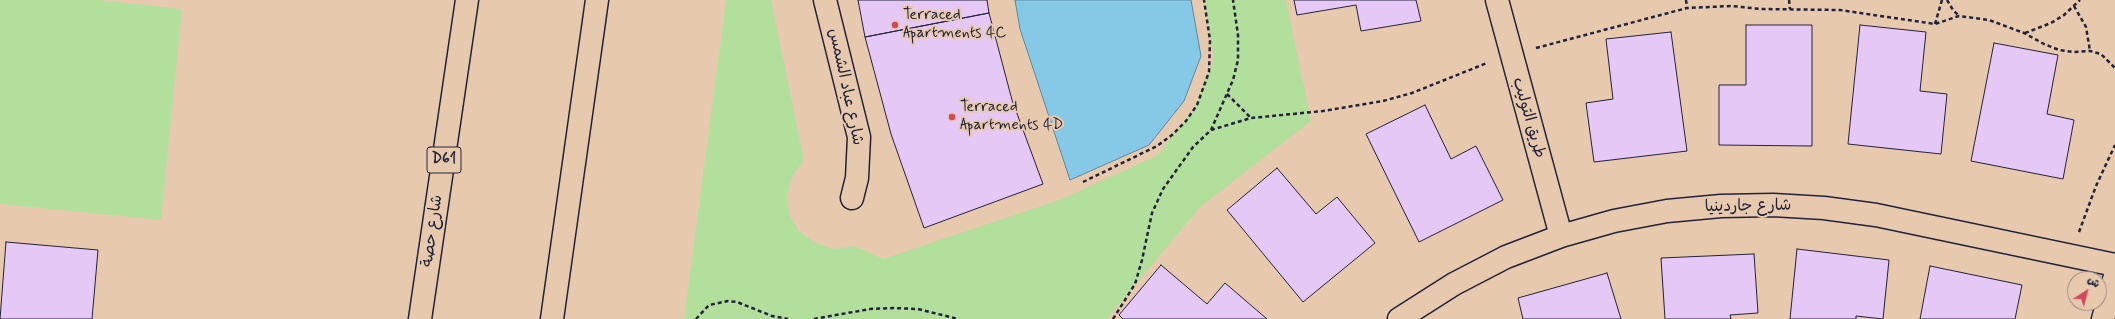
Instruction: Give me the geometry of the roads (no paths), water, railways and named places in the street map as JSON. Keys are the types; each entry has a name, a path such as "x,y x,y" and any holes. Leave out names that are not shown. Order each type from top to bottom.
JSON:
{"street":[{"name":"شارع حصة","path":"420,319 467,0"},
{"path":"552,319 597,0"},
{"name":"شارع عباد الشمس","path":"826,0 859,136 858,172 852,198"},
{"name":"طريق التوليب","path":"1497,0 1510,54 1561,236"},
{"name":"شارع جاردينيا","path":"1399,319 1454,284 1506,257 1561,236 1614,221 1667,211 1721,206 1772,205 1824,208 1876,215 2115,265"},
{"path":"2102,319 2115,276"}],"water":[{"path":"1015,0 1191,0 1201,56 1184,101 1149,145 1070,180 1020,29"}],"place":[{"name":"Terraced Apartments 4C","path":"895,25"},
{"name":"Terraced Apartments 4D","path":"952,117"}]}
